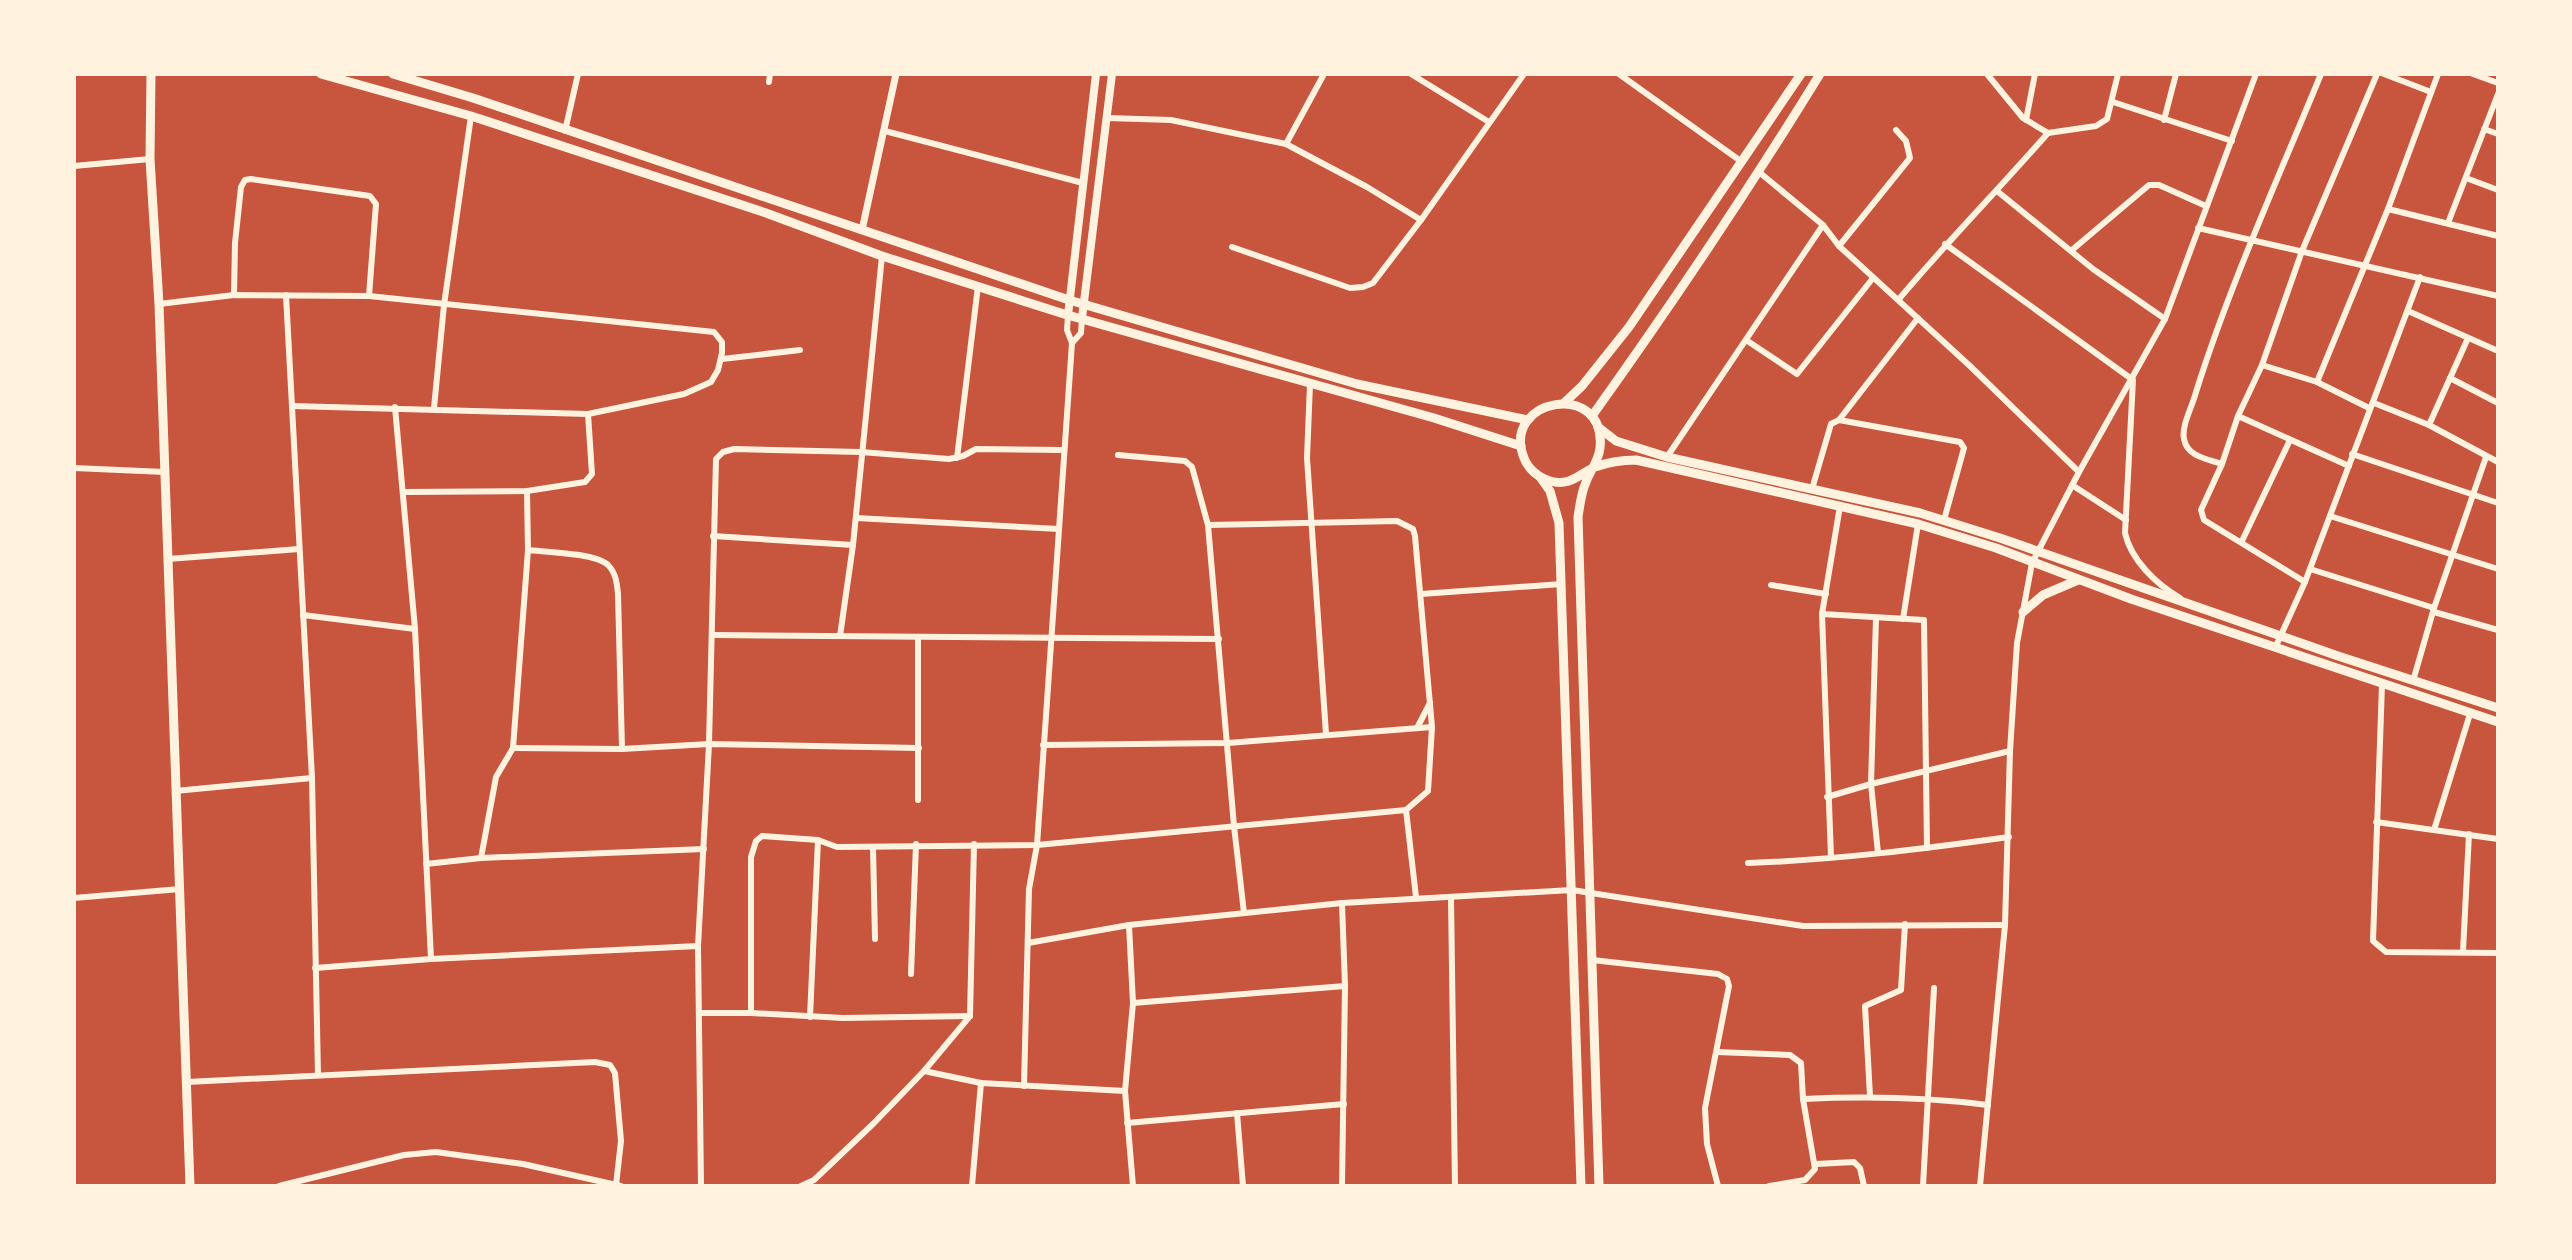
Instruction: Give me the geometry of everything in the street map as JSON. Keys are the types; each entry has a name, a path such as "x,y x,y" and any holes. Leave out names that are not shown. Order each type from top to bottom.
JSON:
{"main road":[{"path":"151,74 150,159 159,304 190,1186"},
{"path":"321,74 471,116 766,213 882,256 1068,315 1434,418 1521,446"},
{"path":"393,74 473,98 1069,300 1357,384 1528,420"},
{"path":"1068,315 1096,74"},
{"path":"1082,318 1112,74"},
{"path":"1564,403 1582,386 1629,327 1801,74"},
{"path":"1592,416 1667,311 1820,74"},
{"path":"1581,1186 1559,523 1550,491 1531,469 1521,446 1522,433 1537,410 1550,404 1575,405 1592,416 1598,427 1616,441 1667,457 1944,520 2498,708"},
{"path":"1598,427 1600,450 1581,495 1578,517 1599,1186"},
{"path":"1540,477 1562,483 1619,460 1636,460 1918,524 1996,548 2078,580 2498,722"},
{"path":"2023,612 2043,595 2078,580"}],"street":[{"path":"565,131 578,74"},
{"path":"769,82 770,74"},
{"path":"862,230 896,74"},
{"path":"1286,144 1324,74"},
{"path":"1411,74 1489,122"},
{"path":"1232,247 1341,285 1363,287 1373,283 1383,274 1524,74"},
{"path":"1619,74 1742,162"},
{"path":"1987,74 2026,120 2048,133 2087,129 2102,124 2113,102 2118,74"},
{"path":"2026,120 2035,74"},
{"path":"2164,120 2176,74"},
{"path":"1980,1186 2005,925 2010,751 2017,643 2032,563 2165,319 2256,74"},
{"path":"2222,464 2192,454 2183,437 2202,375 2253,240 2321,74"},
{"path":"2305,582 2204,520 2201,510 2262,365 2302,251 2377,74"},
{"path":"2384,74 2431,92"},
{"path":"2317,382 2388,209 2438,74"},
{"path":"2473,74 2498,83"},
{"path":"2448,223 2498,94"},
{"path":"2113,102 2232,141"},
{"path":"434,408 444,305 471,116"},
{"path":"1107,118 1171,120 1286,144 1348,176 1421,220"},
{"path":"2484,129 2498,134"},
{"path":"1839,246 1910,158 1906,141 1896,130"},
{"path":"885,131 1083,183"},
{"path":"1899,299 1945,244 2048,133"},
{"path":"74,166 150,159"},
{"path":"1759,172 1823,225 1839,246 1899,299 2079,472"},
{"path":"2466,178 2498,190"},
{"path":"234,295 241,187 245,180 251,179 370,196 376,204 369,296"},
{"path":"2072,250 2149,185 2159,185 2206,206"},
{"path":"1997,191 2131,297 2165,319"},
{"path":"2388,209 2498,236"},
{"path":"1667,457 1823,225"},
{"path":"2198,228 2498,296"},
{"path":"1945,244 2133,380"},
{"path":"840,636 856,518 882,256"},
{"path":"2276,646 2305,582 2420,277"},
{"path":"1746,340 1797,374 1873,278"},
{"path":"957,458 978,286"},
{"path":"159,304 234,295 369,296 714,332 722,342 722,359 714,379 706,385 684,394 588,414 292,406"},
{"path":"286,295 312,778 318,1075"},
{"path":"2408,311 2498,351"},
{"path":"1024,1086 1029,889 1037,845 1052,638 1072,343 1067,330 1068,315"},
{"path":"1072,343 1081,333 1082,318"},
{"path":"1812,489 1831,424 1839,420 1918,318"},
{"path":"2429,425 2468,338"},
{"path":"722,359 800,350"},
{"path":"2262,365 2317,382 2429,425 2498,462"},
{"path":"2450,378 2498,403"},
{"path":"2133,380 2125,533 2129,550 2169,591 2190,604"},
{"path":"1310,384 1307,458 1326,734"},
{"path":"395,407 415,629 431,959"},
{"path":"404,492 527,491 580,484 590,478 588,414"},
{"path":"2238,416 2349,466"},
{"path":"1839,420 1963,444 1944,520"},
{"path":"2242,541 2290,440"},
{"path":"701,1186 698,946 709,744 716,462 723,452 734,449 957,458 976,449 1063,450"},
{"path":"2352,454 2498,503"},
{"path":"1118,455 1185,461 1192,467 1208,525 1244,913"},
{"path":"2413,681 2486,457"},
{"path":"74,468 165,472"},
{"path":"2072,485 2126,520"},
{"path":"481,858 496,777 513,748 528,550 527,491"},
{"path":"1831,857 1822,614 1840,506"},
{"path":"2330,516 2498,569"},
{"path":"856,518 1059,529"},
{"path":"751,1013 751,857 756,841 764,835 818,840 837,847 1037,845 1406,810 1428,791 1432,727 1413,529 1397,521 1208,525"},
{"path":"1903,619 1918,524"},
{"path":"713,536 853,545"},
{"path":"168,559 299,549"},
{"path":"528,550 597,559 610,567 615,575 622,749"},
{"path":"2310,569 2498,630"},
{"path":"1421,594 1562,584"},
{"path":"1771,585 1826,594"},
{"path":"1822,614 1924,620 1927,848"},
{"path":"303,615 415,629"},
{"path":"1876,618 1871,784 1878,853"},
{"path":"713,635 1219,639"},
{"path":"918,637 918,800"},
{"path":"2382,685 2372,936 2376,946 2386,952 2498,953"},
{"path":"1417,728 1430,703"},
{"path":"2434,830 2470,714"},
{"path":"1043,745 1228,743 1432,727"},
{"path":"513,748 622,749 709,744 919,748"},
{"path":"1827,797 2010,751"},
{"path":"175,791 312,778"},
{"path":"1406,810 1416,897"},
{"path":"2376,822 2498,839"},
{"path":"2463,951 2469,834"},
{"path":"1748,863 1878,853 2009,837"},
{"path":"810,1017 818,840"},
{"path":"911,974 916,844"},
{"path":"801,1186 814,1183 924,1071 970,1016 974,844"},
{"path":"873,847 875,939"},
{"path":"426,864 481,858 704,849"},
{"path":"74,898 180,889"},
{"path":"1028,943 1129,925 1342,903 1572,890 1803,926 2005,925"},
{"path":"1451,897 1455,1186"},
{"path":"1342,903 1345,986 1342,1186"},
{"path":"1870,1096 1865,1006 1901,990 1905,924"},
{"path":"1129,925 1133,1003 1125,1091 1133,1186"},
{"path":"315,968 698,946"},
{"path":"1592,960 1725,976 1729,986 1705,1108 1707,1144 1718,1186"},
{"path":"1133,1003 1345,986"},
{"path":"1923,1186 1934,988"},
{"path":"700,1013 810,1017 970,1016"},
{"path":"1717,1052 1795,1056 1802,1068 1803,1099 1816,1164 1813,1174 1805,1180 1769,1186"},
{"path":"187,1082 595,1062 610,1065 615,1073 621,1141 618,1185 523,1164 436,1152 404,1155 279,1186"},
{"path":"924,1071 981,1083 1125,1091"},
{"path":"972,1186 981,1083"},
{"path":"1803,1099 1928,1097 1988,1105"},
{"path":"1127,1123 1344,1104"},
{"path":"1237,1113 1243,1186"},
{"path":"1816,1164 1854,1162 1860,1168 1864,1186"},
{"path":"318,1186 319,1176"}]}
